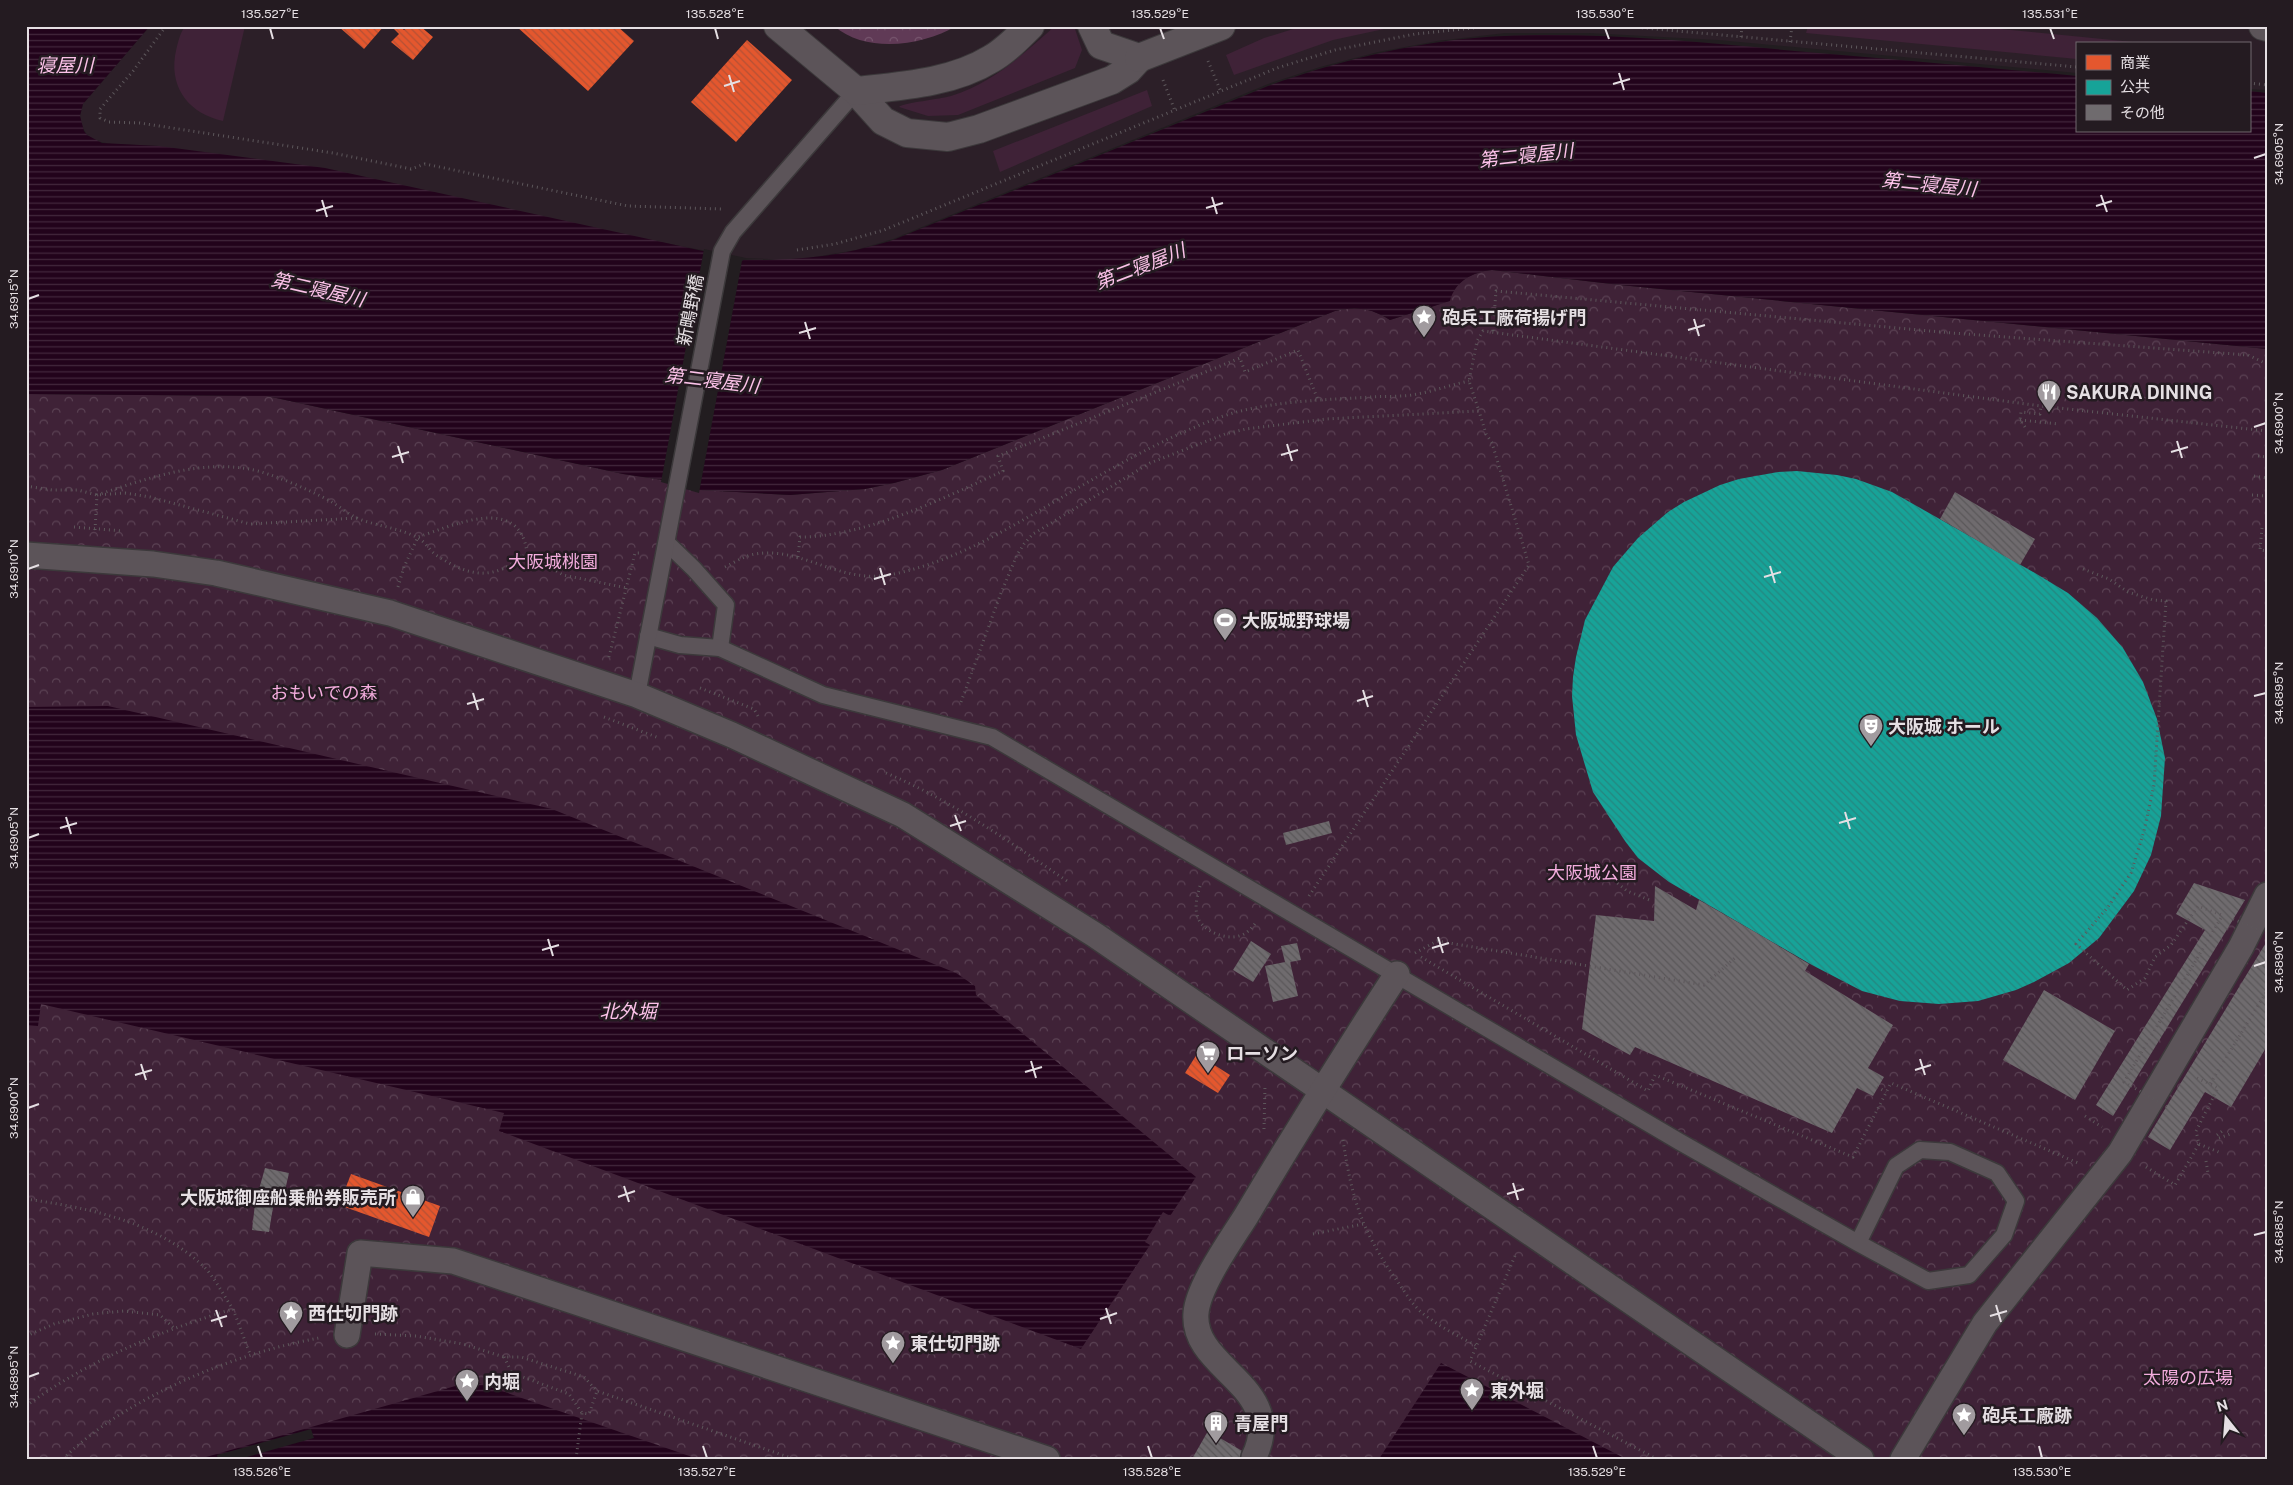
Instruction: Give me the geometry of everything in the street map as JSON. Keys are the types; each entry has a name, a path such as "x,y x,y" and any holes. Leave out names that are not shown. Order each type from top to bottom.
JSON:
{"street":[{"path":"778,26 856,91 883,121 907,133 948,138 979,130 1112,80 1128,70 1138,58 1221,26"},
{"path":"856,91 923,82 968,70 992,59 1030,26"},
{"path":"1092,26 1101,45 1138,58"},
{"path":"2263,26 2267,27"},
{"path":"26,555 94,558 216,573 390,613 636,695 732,736 903,815 1095,935 1861,1459"},
{"path":"1903,1459 1985,1323 2120,1153 2241,947 2267,896"},
{"path":"1254,1457 1261,1442 1262,1424 1258,1409 1251,1397 1204,1343 1198,1331 1196,1315 1198,1300 1206,1283 1321,1090 1397,974"},
{"path":"347,1335 360,1253 453,1261 1047,1459"}],"lane":[{"name":"新鴫野橋","path":"636,695 667,543 722,251 733,232 856,91"},
{"path":"667,543 694,569 726,605 720,648"},
{"path":"648,636 680,645 720,648 823,695 992,737 1680,1142 1858,1243 1928,1280 1970,1275 2004,1235 2016,1201 1997,1173 1950,1152 1920,1150 1896,1166 1858,1243"}],"path":[{"path":"166,26 100,109 100,118 109,122 140,123 333,153 411,168 425,164 628,206 726,210"},
{"path":"797,250 835,244 884,230 1277,68 1335,50 1415,34 1493,26"},
{"path":"1622,26 2076,67"},
{"path":"1740,37 1742,26"},
{"path":"1790,42 1792,26"},
{"path":"1207,58 1222,92"},
{"path":"1162,77 1175,111"},
{"path":"2250,83 2267,85"},
{"path":"1493,331 1496,291 1952,333 2248,355 2267,364"},
{"path":"1296,916 1529,566 1492,443 1486,434 1470,380 1477,341 1483,331 2041,406 2267,431"},
{"path":"798,557 800,537 840,534 868,526 940,498 1003,471 998,456 1240,358 1245,372 1298,350 1318,400"},
{"path":"726,566 753,554 798,557 845,574 870,578 894,574 946,559 1000,534 1114,467 1216,418 1245,410 1318,400 1411,395 1470,380"},
{"path":"2024,427 2020,420 2021,412 2040,414 2041,406"},
{"path":"961,702 1001,593 1017,555 1024,544 1033,534 1142,467 1195,445 1246,429 1326,419 1479,411"},
{"path":"2020,420 2059,424"},
{"path":"2258,456 2267,457"},
{"path":"97,494 186,469 224,466 263,473 329,500 358,518 418,537 434,554 458,567 483,575 506,568 527,553"},
{"path":"2254,476 2267,478"},
{"path":"26,486 52,490 78,490 97,494 125,494 150,497 250,524 358,518"},
{"path":"94,558 97,494"},
{"path":"2252,495 2267,496"},
{"path":"390,613 404,567 418,537 458,523 485,517 502,520 515,526 521,532 527,553 563,575 627,588"},
{"path":"2262,528 2260,550 2267,551"},
{"path":"2083,569 2109,578 2128,592 2166,602 2154,785 2144,831 2132,873 2108,907 2076,944 2127,990 2145,978 2156,957 2171,945 2198,906 2267,933"},
{"path":"601,716 664,740"},
{"path":"1208,865 1196,898 1198,919 1206,928 1229,937 1239,936 1248,932 1256,923 1267,898"},
{"path":"1585,873 1610,877 1626,891 1652,902"},
{"path":"2172,1110 2124,1082 2223,915"},
{"path":"1437,941 1704,985 1736,957"},
{"path":"1414,954 1648,1091 1654,1075 1853,1157 1891,1083 2103,1174"},
{"path":"2210,1084 2267,991"},
{"path":"2120,1153 2175,1184 2198,1144 2196,1131 2218,1088 2198,1077 2194,1084"},
{"path":"1265,1084 1308,1113"},
{"path":"1878,1087 1886,1092"},
{"path":"2225,1129 2218,1136 2233,1133"},
{"path":"1351,1142 1343,1137 1355,1202 1375,1249 1420,1310 1445,1329 1477,1346"},
{"path":"2198,1144 2221,1153"},
{"path":"2206,1161 2208,1173"},
{"path":"26,1198 72,1206 130,1221 170,1240 203,1266 233,1309 250,1354"},
{"path":"1313,1234 1363,1224"},
{"path":"1507,1250 1523,1261"},
{"path":"1515,1255 1470,1361 1657,1459"},
{"path":"26,1406 83,1370 174,1328 233,1309"},
{"path":"26,1336 54,1324 93,1314 124,1312 160,1315 174,1328"},
{"path":"63,1459 74,1448 107,1423 142,1402 191,1378 250,1354 289,1344 347,1335 380,1334 416,1336 463,1344 504,1357 521,1357 584,1377 597,1391 794,1459"},
{"path":"504,1357 512,1373 568,1394 582,1413 576,1459"},
{"path":"582,1413 589,1414 597,1391"}],"shaded area":[{"path":"150,26 2267,26 2267,90 2250,89 2250,42 2076,42 2076,73 1718,40 1589,33 1505,33 1437,41 1378,52 1320,67 1268,84 893,239 856,250 797,260 743,258 159,146 111,144 96,141 87,135 82,126 80,116 83,104"}],"green space":[{"path":"185,26 245,26 223,121 201,113 192,106 185,99 176,80 175,56"},
{"path":"834,26 956,26 942,33 911,42 878,44 862,41 847,35"},
{"path":"1055,26 1072,26 1075,29 1082,50 1075,68 958,115 928,116 899,107 951,96 980,84 1006,67"},
{"path":"1303,26 1398,26 1333,40 1234,75 1226,55 1264,38"},
{"path":"1808,26 1971,26 2133,42 2076,42 2076,59 1806,33"},
{"path":"1147,90 1152,106 1000,172 993,151"},
{"name":"大阪城公園","path":"1492,270 1620,285 2267,349 2267,1459 26,1459 26,394 267,396 623,474 663,480 700,490 790,495 865,489 942,470 1335,311 1364,309 1390,320 1449,301 1455,288 1465,279 1471,275"}],"water":[{"path":"26,26 150,26 83,104 80,116 84,131 87,135 102,143 159,146 325,168 744,260 784,259 837,254 893,240 1268,86 1355,59 1444,41 1540,35 1650,39 2076,76 2076,132 2250,132 2250,91 2267,93 2267,349 1620,285 1492,270 1472,275 1460,283 1452,294 1450,301 1390,320 1377,313 1363,309 1335,311 942,470 865,489 790,495 700,490 663,480 623,474 267,396 26,394"},
{"name":"北外堀","path":"108,706 552,809 956,973 975,986 976,995 1196,1177 1170,1216 1163,1212 1145,1242 1150,1245 1081,1349 499,1131 504,1113 41,1004 38,1026 26,1025 26,707"},
{"name":"東外堀","path":"1441,1363 1626,1459 1379,1459"},
{"name":"内堀","path":"473,1381 698,1459 199,1459"}],"pier":[{"path":"704,249 746,258 742,261 699,493 661,482"},
{"path":"311,1429 314,1438 240,1459 218,1459 217,1455"}],"building: 商業":[{"path":"338,26 384,26 364,49"},
{"path":"391,26 400,26 404,30 408,26 420,26 433,37 413,60 391,42 399,34"},
{"path":"516,26 617,26 634,41 588,91"},
{"path":"747,40 792,80 736,142 691,102"},
{"name":"ローソン","path":"1197,1054 1230,1075 1218,1093 1185,1073"},
{"path":"351,1174 440,1206 429,1237 339,1205"}],"building: 公共":[{"name":"大阪城 ホール","path":"1797,471 1856,479 1892,492 2068,593 2097,618 2123,648 2143,682 2157,719 2165,758 2161,816 2151,855 2134,891 2099,938 2069,963 2016,990 1978,1001 1939,1004 1900,1001 1862,991 1812,965 1669,882 1638,858 1593,792 1576,735 1572,696 1573,677 1585,620 1613,567 1638,538 1668,512 1684,502 1720,485 1739,479 1778,472"}],"building: その他":[{"path":"1955,492 2035,539 2020,565 1940,519"},
{"path":"1329,821 1332,833 1286,845 1283,833"},
{"path":"2194,883 2245,900 2113,1116 2096,1105 2205,930 2176,914"},
{"path":"1655,886 1696,910 1699,900 1755,932 1809,964 1805,971 1893,1025 1868,1068 1884,1077 1873,1096 1857,1088 1832,1133 1635,1047 1630,1055 1582,1029 1596,915 1654,921"},
{"path":"1251,941 1271,954 1253,982 1233,970"},
{"path":"2267,941 2267,1046 2231,1107 2205,1092 2170,1150 2148,1137"},
{"path":"1297,943 1301,960 1290,962 1298,996 1273,1002 1265,966 1285,962 1281,946"},
{"path":"2044,990 2115,1031 2075,1100 2003,1060"},
{"path":"265,1168 289,1173 283,1199 258,1193"},
{"path":"255,1204 273,1207 269,1232 252,1230"},
{"name":"青屋門","path":"1208,1431 1256,1459 1192,1459"}],"place":[{"name":"砲兵工廠荷揚げ門","path":"1424,338"},
{"name":"SAKURA DINING","path":"2049,413"},
{"name":"大阪城野球場","path":"1225,641"},
{"name":"大阪城 ホール","path":"1871,747"},
{"name":"ローソン","path":"1208,1074"},
{"name":"大阪城御座船乗船券販売所","path":"413,1218"},
{"name":"西仕切門跡","path":"291,1334"},
{"name":"東仕切門跡","path":"893,1364"},
{"name":"内堀","path":"467,1402"},
{"name":"東外堀","path":"1472,1411"},
{"name":"砲兵工廠跡","path":"1964,1436"},
{"name":"青屋門","path":"1216,1444"}],"water label":[{"name":"寝屋川","path":"65,65"},
{"name":"第二寝屋川","path":"1526,155"},
{"name":"第二寝屋川","path":"1929,184"},
{"name":"第二寝屋川","path":"1140,266"},
{"name":"第二寝屋川","path":"318,289"},
{"name":"第二寝屋川","path":"712,380"}],"park label":[{"name":"大阪城桃園","path":"553,561"},
{"name":"おもいでの森","path":"324,692"},
{"name":"太陽の広場","path":"2188,1377"}]}
